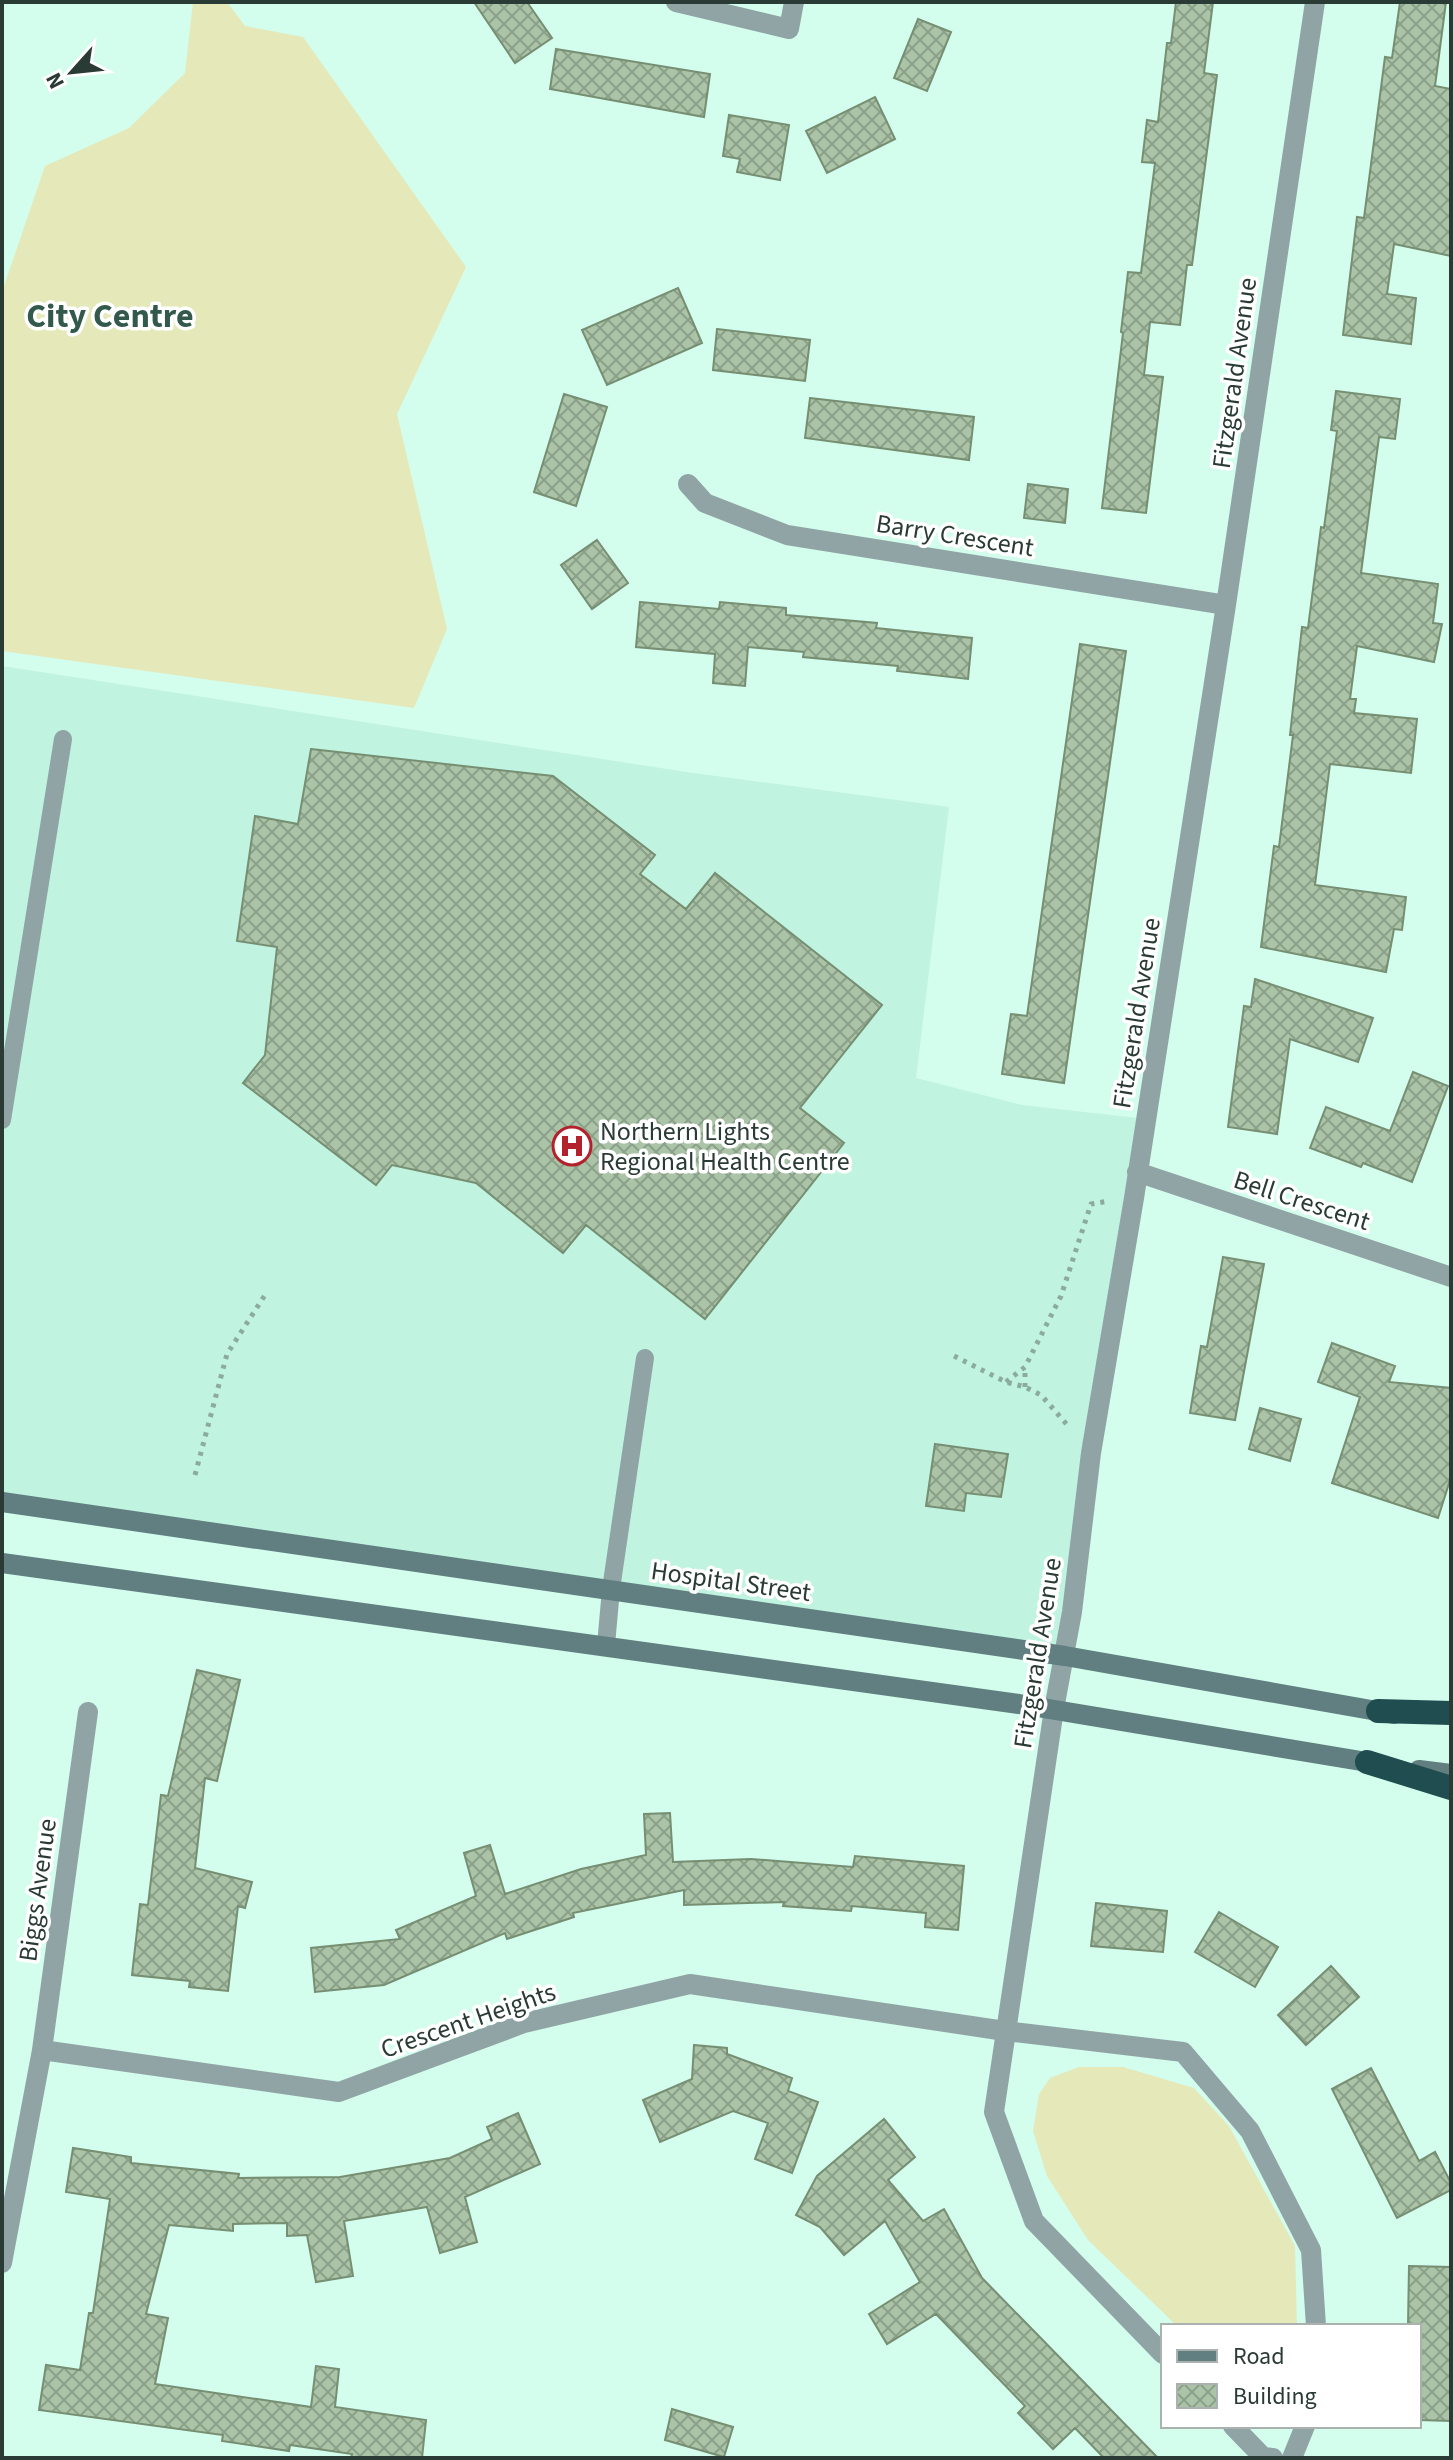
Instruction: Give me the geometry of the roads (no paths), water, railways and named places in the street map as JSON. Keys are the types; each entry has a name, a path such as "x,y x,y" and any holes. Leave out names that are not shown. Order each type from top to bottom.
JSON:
{"highway":[{"path":"1378,1711 1451,1713"},
{"path":"1367,1762 1451,1788"}],"main road":[{"name":"Hospital Street","path":"2,1502 1065,1656 1451,1723"},
{"path":"2,1563 1054,1709 1451,1774"}],"street":[{"path":"676,2 789,29 794,2"},
{"name":"Fitzgerald Avenue","path":"1005,2031 1054,1709 1065,1656 1091,1453 1226,605 1315,2"},
{"name":"Barry Crescent","path":"688,484 705,503 787,535 1226,605"},
{"name":"Bell Crescent","path":"1137,1172 1451,1277"},
{"name":"Biggs Avenue","path":"2,2263 42,2050 88,1712"},
{"name":"Crescent Heights","path":"42,2050 339,2092 524,2023 690,1984 1005,2031 1183,2052 1250,2131 1311,2250 1316,2324"},
{"path":"1005,2031 994,2112 1034,2221 1161,2352"},
{"path":"1235,2428 1263,2457 1273,2458"},
{"path":"1292,2458 1304,2428"}],"lane":[{"path":"2,1120 63,739"},
{"path":"606,1645 611,1589 645,1358"}],"place":[{"name":"Northern Lights Regional Health Centre","path":"572,1146"}],"district":[{"name":"City Centre","path":"110,315"}]}
